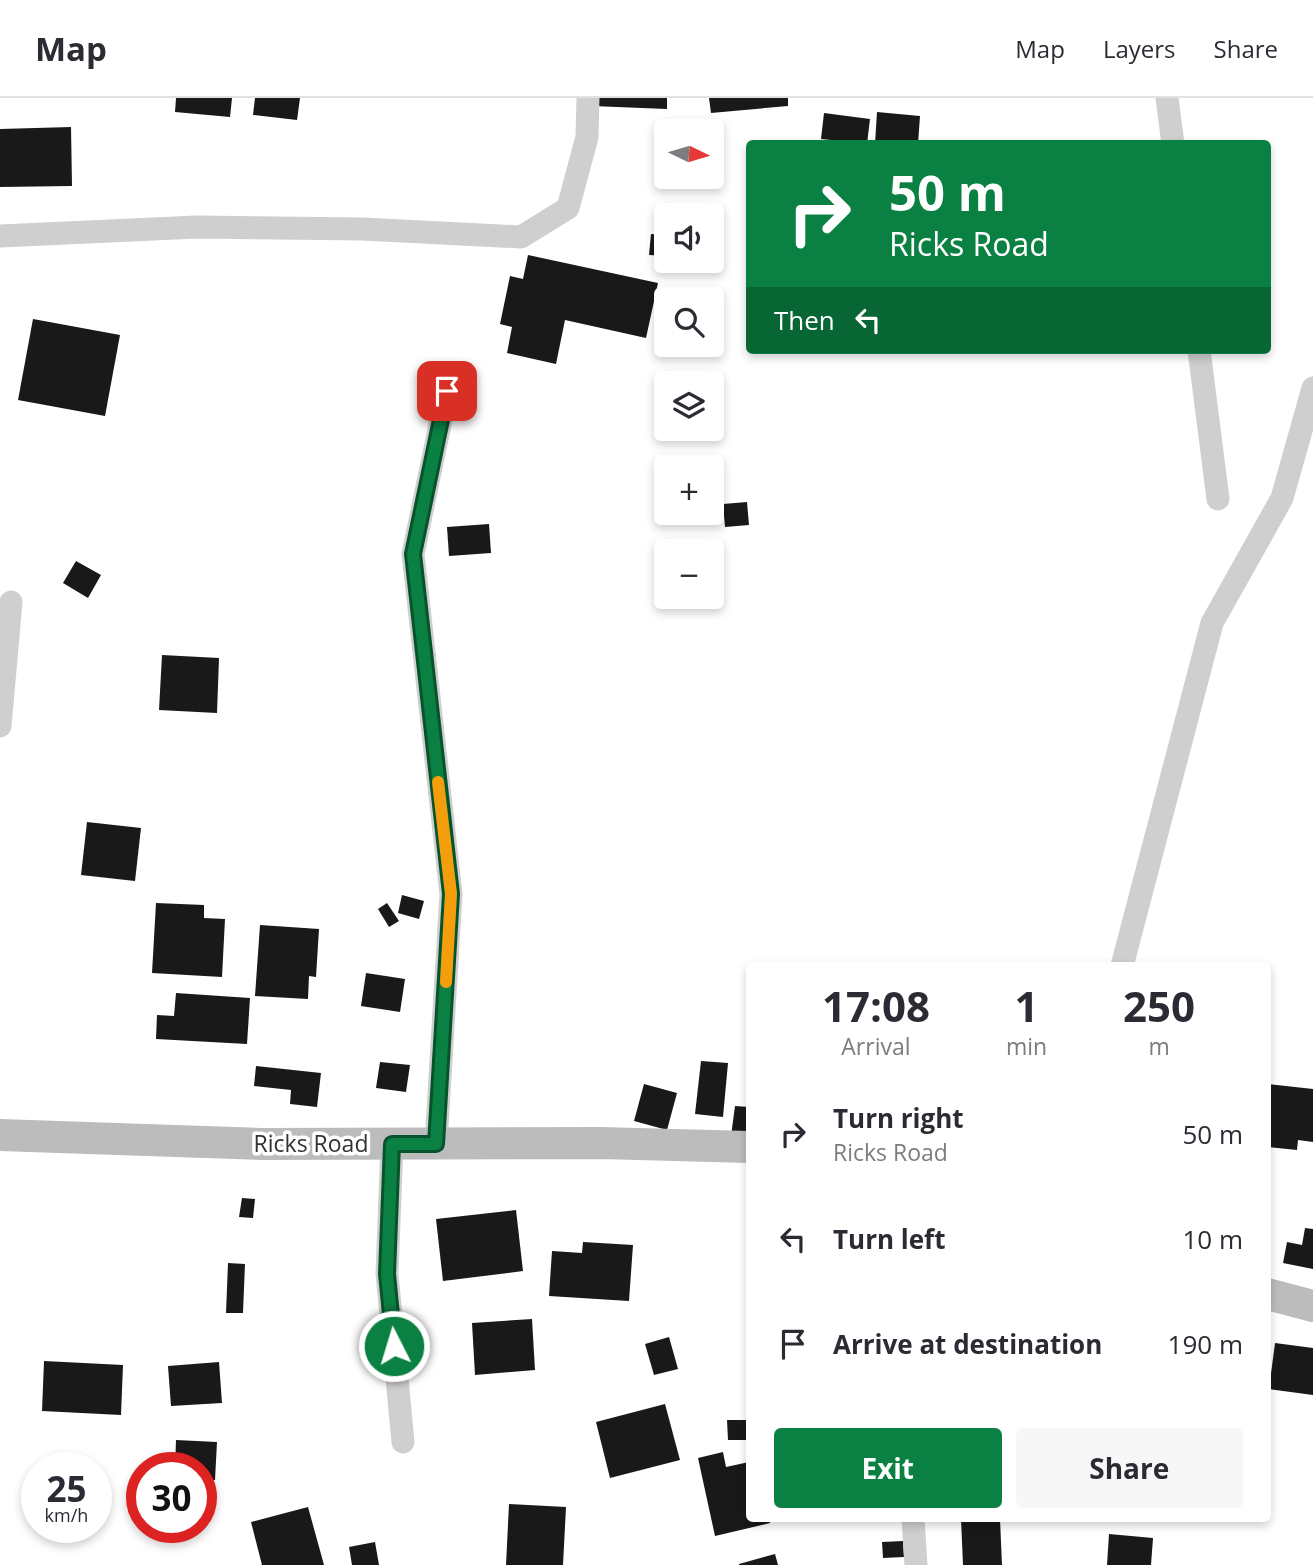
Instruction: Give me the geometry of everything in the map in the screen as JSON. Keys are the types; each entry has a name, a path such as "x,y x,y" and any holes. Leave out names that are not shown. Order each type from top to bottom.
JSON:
{"street":[{"path":"0,236 197,227 363,229 521,237 568,208 587,137 588,98"},
{"path":"1167,98 1172,140"},
{"path":"1200,354 1218,499"},
{"path":"1123,962 1212,623 1282,498 1313,388"},
{"path":"436,1144 451,894 413,554 447,391"},
{"path":"0,726 11,602"},
{"name":"Ricks Road","path":"0,1135 261,1144 600,1143 746,1147"},
{"path":"392,1144 387,1274 403,1442"},
{"path":"1271,1295 1313,1307"},
{"path":"913,1522 916,1565"}],"building":[{"path":"176,98 232,98 230,117 175,112"},
{"path":"255,98 300,98 297,120 253,115"},
{"path":"593,98 667,98 667,109 592,106"},
{"path":"709,98 788,98 788,106 711,113"},
{"path":"877,112 920,116 918,140 875,140"},
{"path":"824,113 870,119 867,140 821,139"},
{"path":"71,127 72,186 0,187 0,129"},
{"path":"651,234 654,234 654,255 649,255"},
{"path":"528,255 658,283 657,287 654,287 654,301 646,338 565,320 556,364 507,353 512,327 500,324 510,276 523,279"},
{"path":"33,319 120,335 105,416 18,400"},
{"path":"747,502 749,525 725,527 724,504"},
{"path":"489,524 491,553 449,556 447,527"},
{"path":"76,561 101,575 88,598 63,583"},
{"path":"162,655 219,658 217,713 159,710"},
{"path":"87,822 141,828 135,881 81,875"},
{"path":"402,895 424,901 419,919 398,913"},
{"path":"156,903 204,905 204,918 225,919 222,977 152,973"},
{"path":"387,903 399,921 389,927 378,909"},
{"path":"260,925 319,929 316,977 309,976 308,999 255,996"},
{"path":"366,973 405,979 400,1012 361,1006"},
{"path":"176,993 250,998 247,1044 156,1039 157,1015 174,1016"},
{"path":"701,1061 728,1063 723,1117 695,1114"},
{"path":"380,1062 410,1065 406,1092 376,1088"},
{"path":"256,1066 321,1073 317,1107 290,1104 291,1090 254,1086"},
{"path":"644,1084 677,1093 667,1130 634,1121"},
{"path":"1271,1084 1313,1089 1313,1142 1298,1140 1297,1150 1271,1147"},
{"path":"735,1106 746,1107 746,1138 731,1136"},
{"path":"242,1198 255,1199 253,1218 239,1217"},
{"path":"516,1210 523,1271 443,1281 436,1219"},
{"path":"1305,1228 1313,1229 1313,1269 1283,1263 1287,1242 1302,1245"},
{"path":"583,1242 633,1245 629,1301 549,1296 552,1251 582,1253"},
{"path":"228,1263 245,1264 243,1313 226,1313"},
{"path":"532,1319 535,1370 475,1375 472,1323"},
{"path":"669,1337 678,1369 654,1375 645,1344"},
{"path":"1275,1343 1313,1348 1313,1395 1271,1389"},
{"path":"44,1361 123,1365 121,1415 42,1411"},
{"path":"219,1362 222,1403 171,1406 168,1366"},
{"path":"665,1404 680,1460 610,1478 596,1422"},
{"path":"727,1420 746,1420 746,1440 728,1440"},
{"path":"176,1440 217,1442 216,1452 176,1452"},
{"path":"723,1452 726,1467 746,1463 746,1522 770,1523 715,1536 698,1458"},
{"path":"509,1504 566,1507 563,1565 506,1565"},
{"path":"308,1507 324,1565 262,1565 251,1522"},
{"path":"961,1522 1000,1522 1002,1565 963,1565"},
{"path":"1109,1534 1153,1538 1151,1565 1107,1565"},
{"path":"903,1541 904,1557 883,1558 882,1542"},
{"path":"375,1542 379,1565 352,1565 349,1547"},
{"path":"775,1554 778,1565 739,1565 739,1564"}],"slow traffic":[{"path":"438,782 451,894 446,982"}],"route":[{"path":"394,1346 387,1274 392,1144 436,1144 451,894 413,554 447,391"}]}
